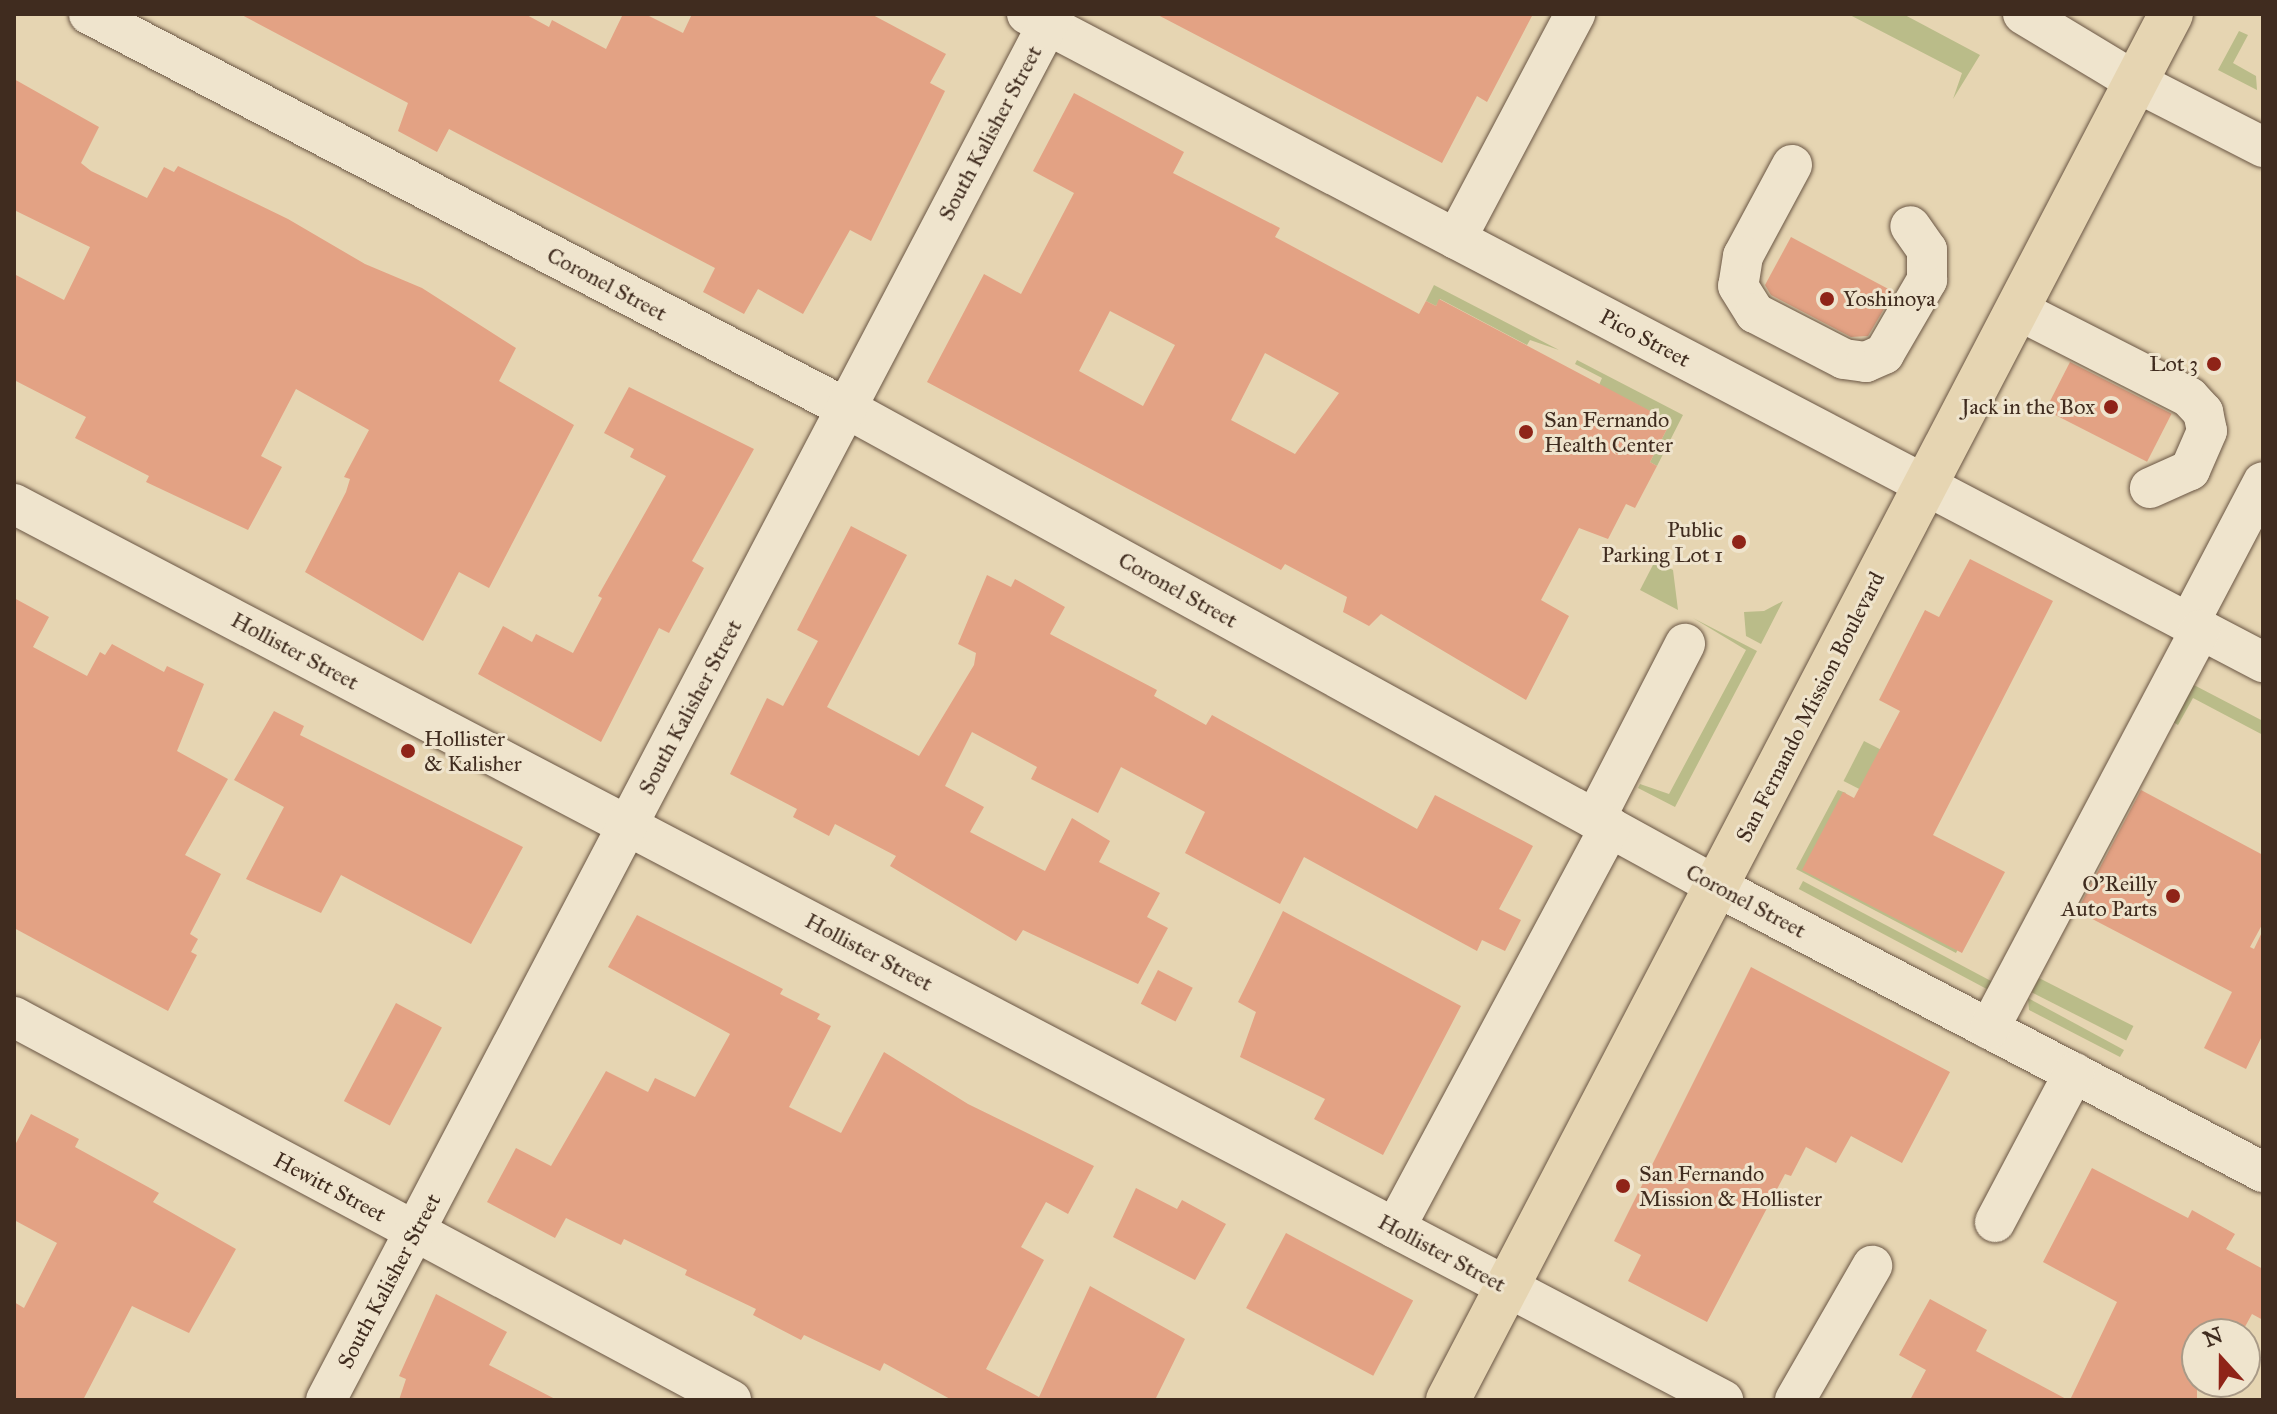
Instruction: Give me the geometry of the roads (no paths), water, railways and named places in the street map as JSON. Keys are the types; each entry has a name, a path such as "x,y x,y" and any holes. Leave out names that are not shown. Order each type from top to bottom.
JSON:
{"main road":[{"name":"San Fernando Mission Boulevard","path":"1448,1400 1718,887 1923,484 2020,311 2134,81 2171,14"}],"street":[{"name":"Coronel Street","path":"89,14 846,408 1718,887 2263,1172"},
{"path":"1456,239 1575,14"},
{"path":"2023,14 2134,81 2263,147"},
{"name":"South Kalisher Street","path":"326,1400 846,408 1042,18"},
{"name":"Pico Street","path":"1042,18 2263,662"},
{"path":"1792,165 1743,256 1738,286 1748,308 1844,359 1858,363 1884,354 1927,280 1927,250 1910,226"},
{"path":"2020,311 2189,397 2203,412 2207,431 2190,470 2150,488"},
{"path":"1989,1029 2194,626 2263,482"},
{"name":"Hollister Street","path":"14,504 1723,1400"},
{"path":"1395,1228 1602,823 1685,644"},
{"name":"Hewitt Street","path":"14,1017 731,1400"},
{"path":"1995,1222 2074,1073"},
{"path":"1795,1400 1872,1266"}],"place":[{"name":"Yoshinoya","path":"1827,299"},
{"name":"Lot 3","path":"2214,364"},
{"name":"Jack in the Box","path":"2111,407"},
{"name":"San Fernando Health Center","path":"1526,432"},
{"name":"Public Parking Lot 1","path":"1739,542"},
{"name":"Hollister & Kalisher","path":"408,751"},
{"name":"O'Reilly Auto Parts","path":"2173,896"},
{"name":"San Fernando Mission & Hollister","path":"1623,1186"}]}
